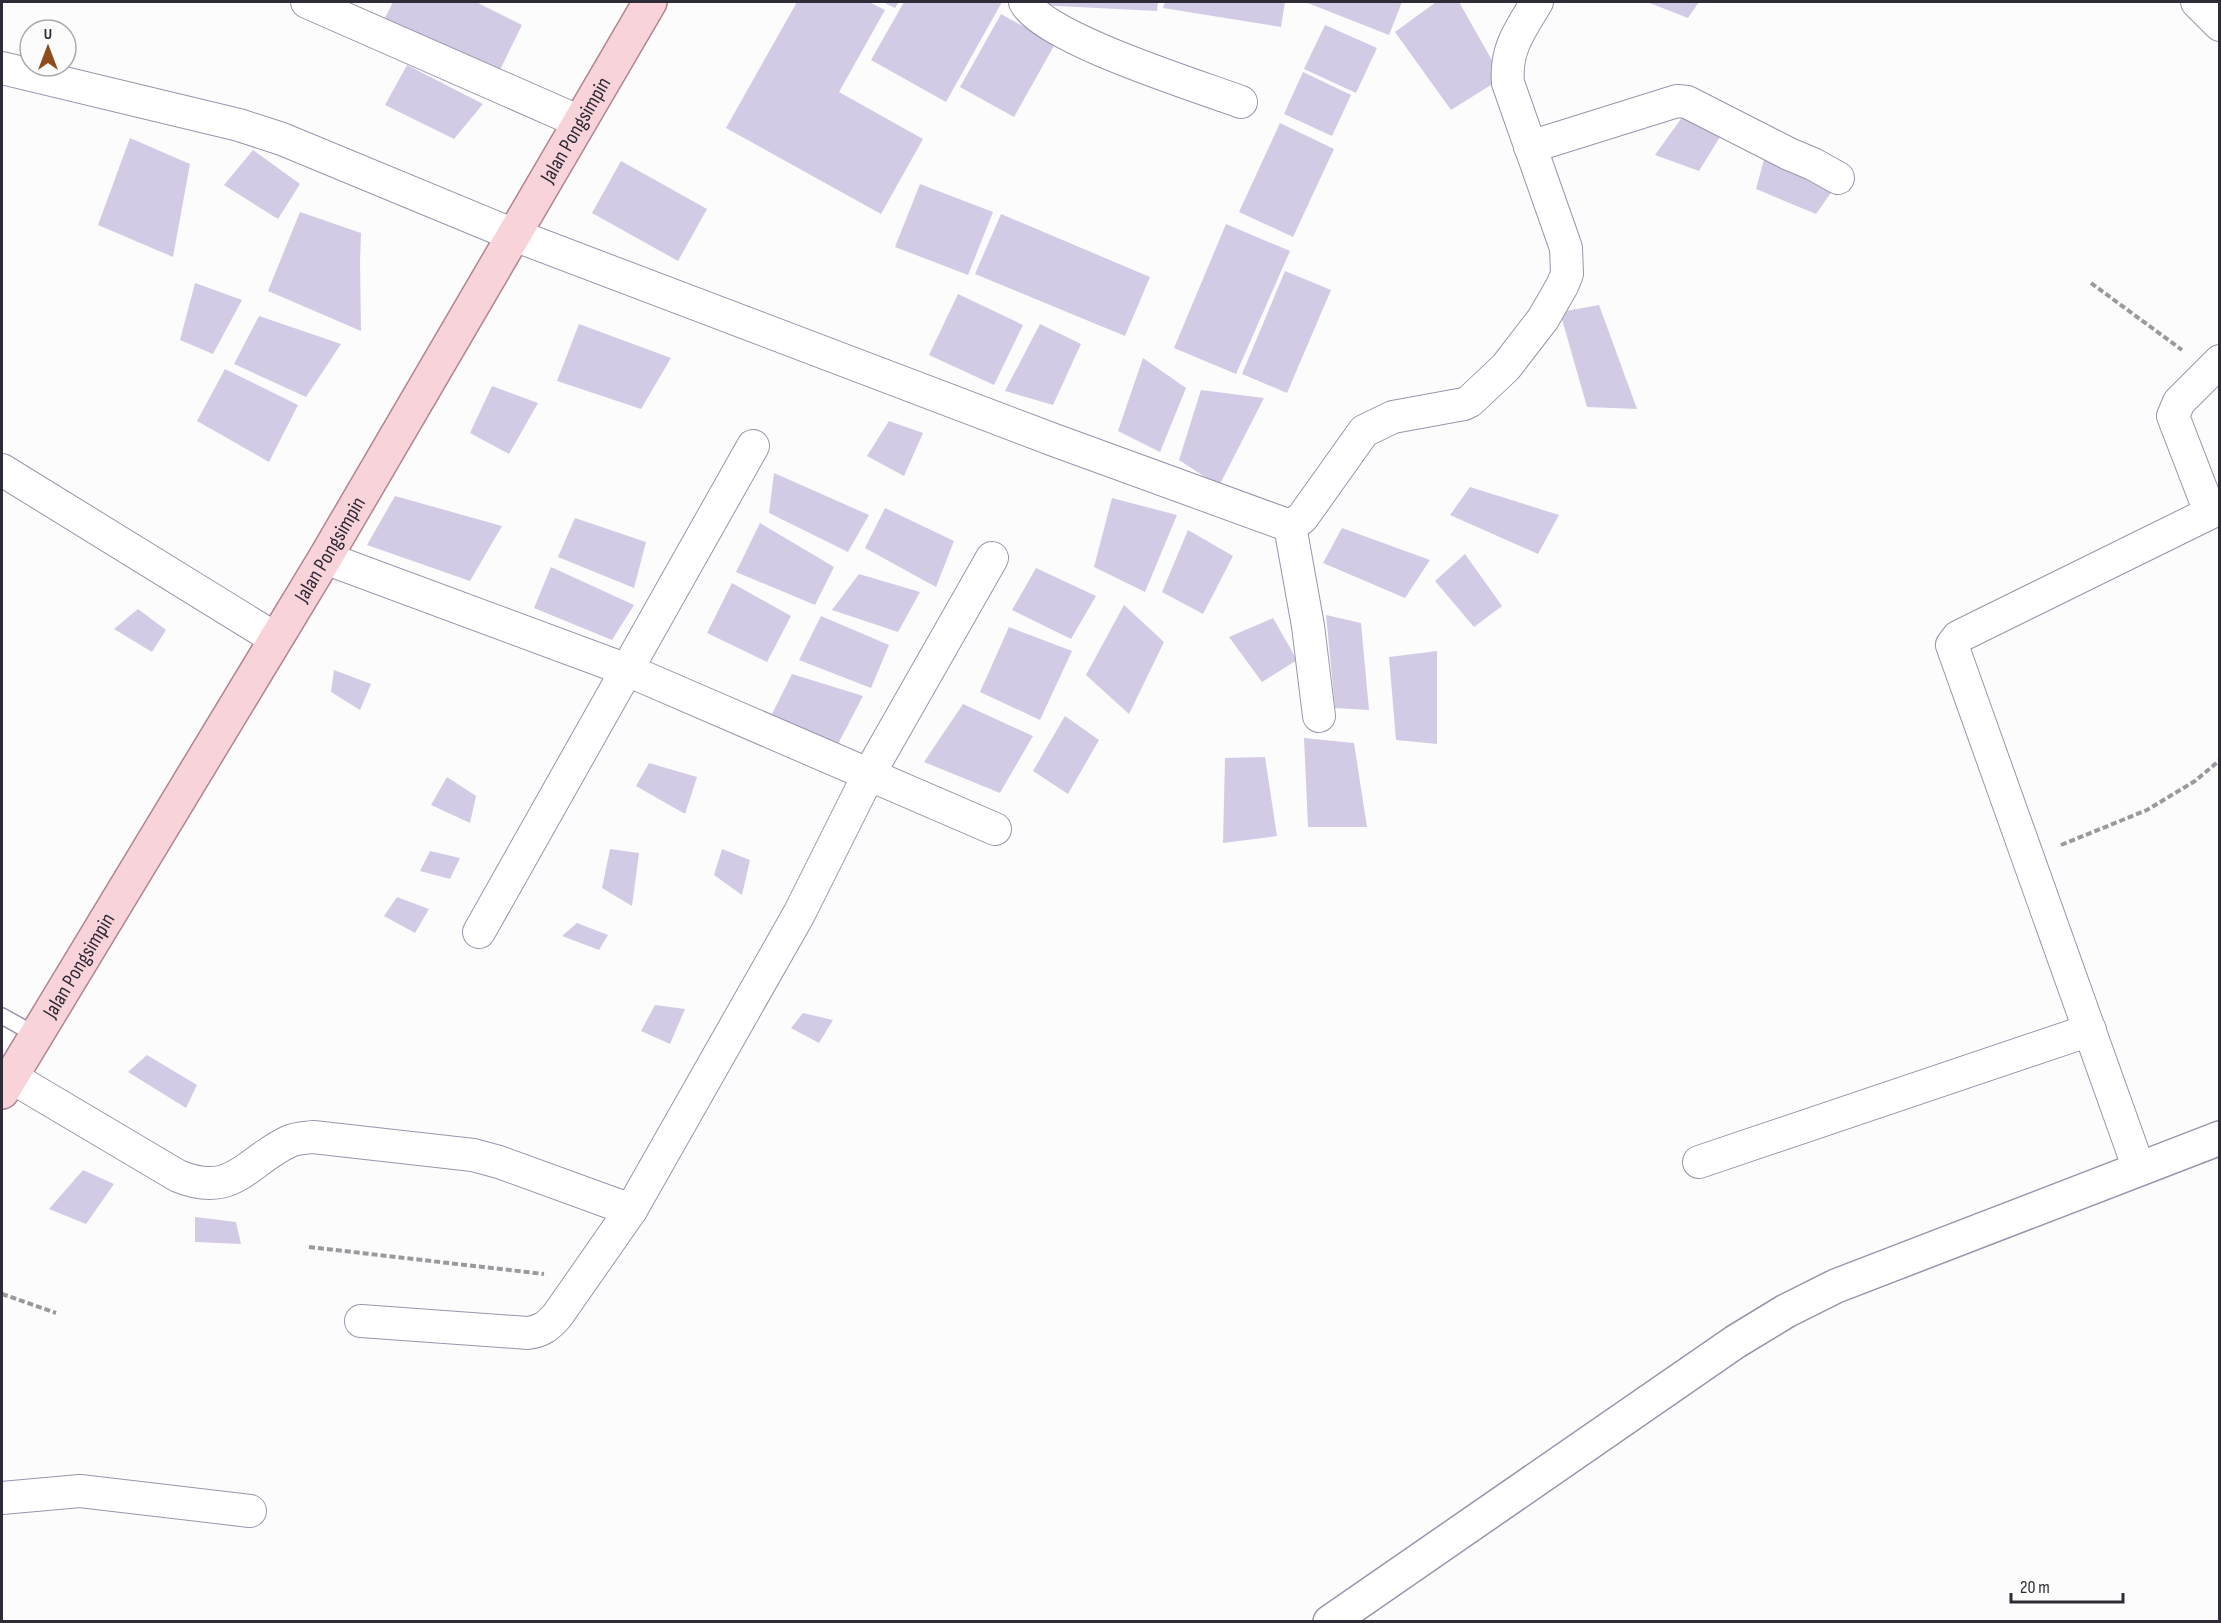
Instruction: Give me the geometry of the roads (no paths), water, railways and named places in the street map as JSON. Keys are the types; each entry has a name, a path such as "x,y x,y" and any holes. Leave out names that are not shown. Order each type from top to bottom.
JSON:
{"main road":[{"name":"Jalan Pongsimpin","path":"5,1080 36,1035 325,558 650,2"}],"street":[{"path":"307,2 580,122"},
{"path":"1025,2 1032,12 1077,40 1241,102"},
{"path":"1290,526 1302,518 1364,431 1393,417 1470,401 1506,367 1543,319 1562,286 1567,274 1566,248 1508,83 1507,67 1515,40 1537,2"},
{"path":"2197,2 2220,25"},
{"path":"2,68 254,129 514,235 1054,440 1290,526"},
{"path":"1530,147 1677,101 1687,102 1838,178"},
{"path":"2139,1169 1952,645 1958,637 2215,510 2173,416 2179,402 2214,366"},
{"path":"479,932 753,446"},
{"path":"2,470 276,639"},
{"path":"1290,526 1308,626 1319,716"},
{"path":"325,558 627,670 995,829"},
{"path":"361,1321 528,1333 539,1332 548,1327 631,1210 799,914 869,774 992,558"},
{"path":"1700,1162 2090,1030"},
{"path":"5,1080 178,1176 193,1182 226,1182 244,1173 292,1140 313,1137 482,1157 631,1210"},
{"path":"1330,1622 1735,1342 1786,1311 1836,1286 2220,1138"},
{"path":"2,1498 80,1491 250,1511"}],"lane":[{"path":"2,1016 36,1035"}]}
